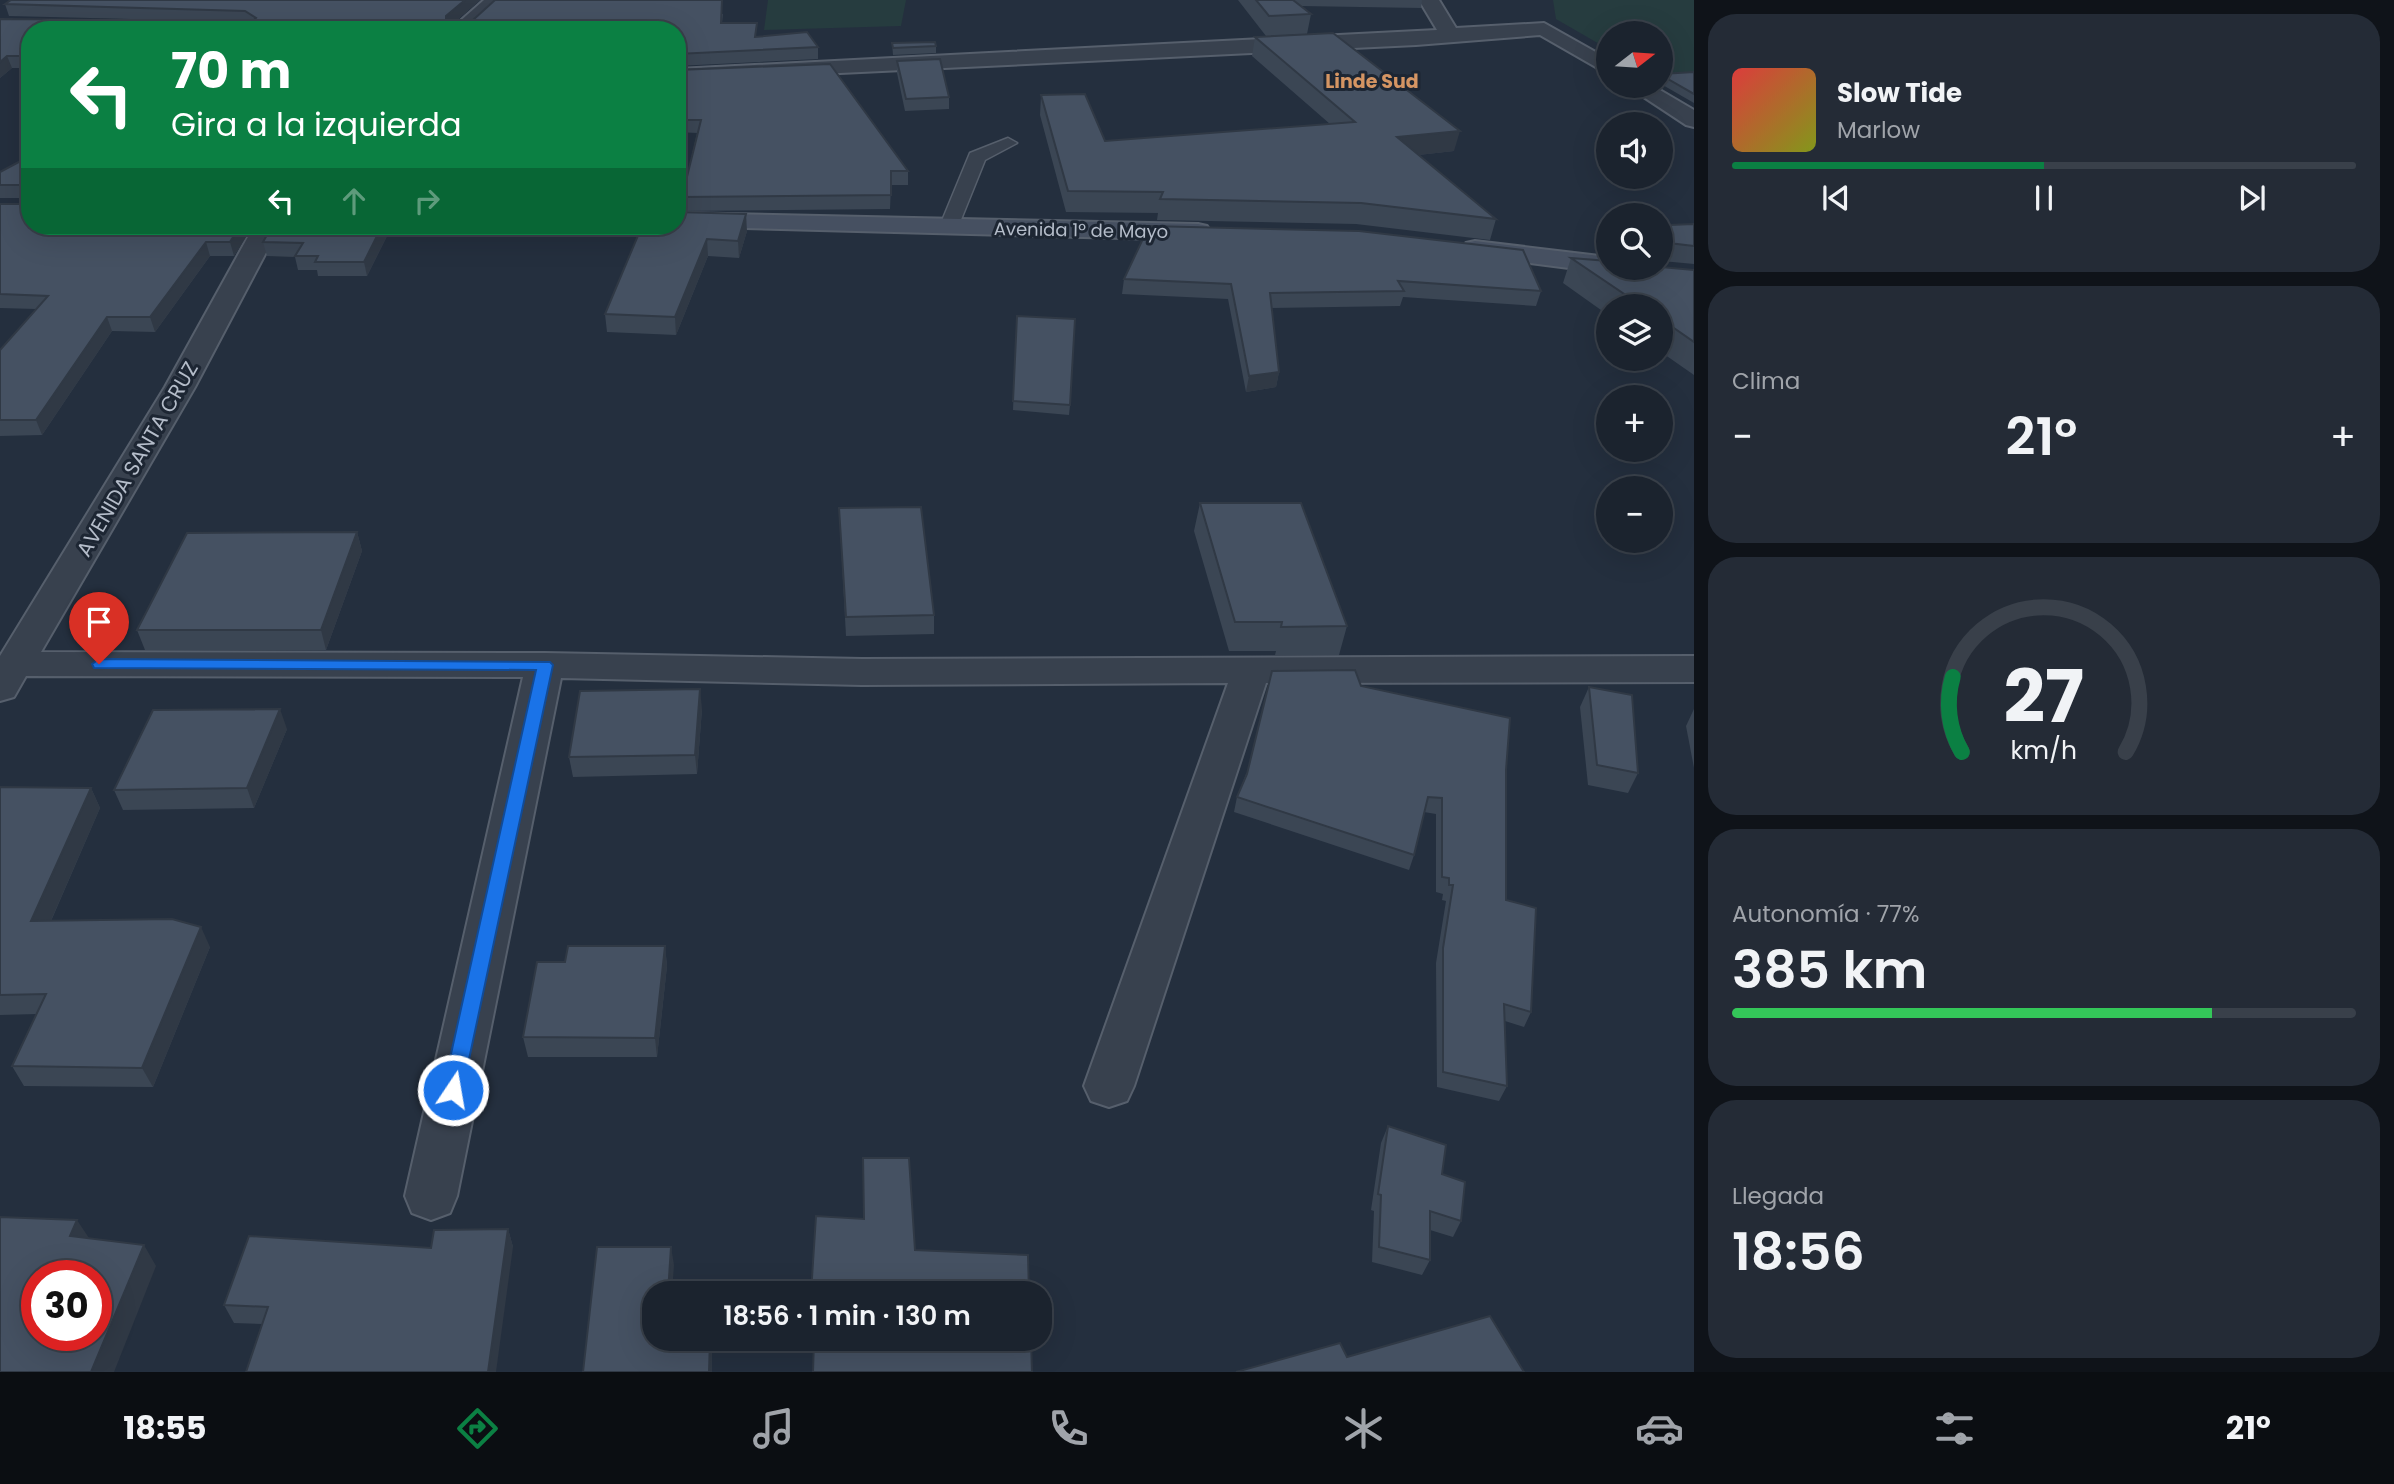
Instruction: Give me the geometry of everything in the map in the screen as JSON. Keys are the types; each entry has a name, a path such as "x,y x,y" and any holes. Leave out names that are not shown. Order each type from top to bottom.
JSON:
{"main road":[{"name":"Avenida 1º de Mayo","path":"686,221 1220,232"},
{"path":"1449,246 1596,264"}],"street":[{"path":"471,21 496,0"},
{"path":"1429,0 1450,34"},
{"path":"686,75 1416,39 1450,34 1544,29 1596,61"},
{"path":"1658,98 1694,120"},
{"name":"AVENIDA SANTA CRUZ","path":"8,676 180,387 262,235"},
{"path":"431,1196 545,665"},
{"path":"8,676 545,665 862,672 1694,669"},
{"path":"1109,1086 1251,671"}],"lane":[{"path":"949,228 977,157 1008,143"}],"green space":[{"path":"768,0 906,0 901,26 764,30"},
{"path":"1553,0 1694,0 1694,75 1673,76 1673,21 1596,21 1596,42 1556,19"}],"building":[{"path":"11,0 465,0 446,16 446,20 473,20 495,0 722,0 721,23 757,23 755,37 807,32 818,47 686,54 686,21 253,21 256,18 245,11 5,4"},
{"path":"1256,0 1293,0 1311,14 1269,16"},
{"path":"0,19 253,21 21,21 21,56 7,56 0,62"},
{"path":"1333,33 1460,131 1397,137 1496,219 1361,203 1160,199 1163,192 1068,191 1041,95 1085,94 1105,141 1355,122 1255,37"},
{"path":"935,42 936,46 893,48 892,43"},
{"path":"940,59 949,97 906,99 897,61"},
{"path":"830,64 908,171 891,171 891,195 686,197 686,181 701,120 686,120 686,70"},
{"path":"1694,72 1694,94 1673,82 1673,73"},
{"path":"21,161 21,185 0,185 0,172"},
{"path":"0,204 21,204 21,235 234,235 230,242 206,242 150,317 107,317 36,420 0,420 0,350 48,296 0,294"},
{"path":"686,212 746,214 738,241 707,239 675,317 605,314 638,235 686,235"},
{"path":"1694,224 1694,246 1673,243 1673,225"},
{"path":"1149,226 1359,231 1523,250 1541,291 1398,281 1404,291 1270,293 1279,372 1249,376 1231,284 1124,279"},
{"path":"267,235 378,235 364,262 315,262 318,256 295,256 303,243 263,242"},
{"path":"1571,258 1596,260 1596,275"},
{"path":"1673,268 1694,270 1694,342 1673,327 1673,294 1624,294 1604,280 1673,280"},
{"path":"1017,316 1075,319 1070,405 1013,401"},
{"path":"1200,503 1301,503 1347,626 1281,627 1282,622 1235,622"},
{"path":"921,507 934,615 846,617 839,508"},
{"path":"357,532 321,630 137,630 187,533"},
{"path":"1355,670 1361,686 1510,718 1506,770 1506,900 1536,908 1531,1012 1504,1004 1507,1086 1443,1072 1443,948 1453,885 1449,885 1449,878 1442,877 1442,798 1428,797 1414,855 1237,797 1247,774 1272,671"},
{"path":"1589,687 1632,695 1638,773 1597,765"},
{"path":"700,689 695,755 569,757 580,691"},
{"path":"280,709 247,788 114,790 153,710"},
{"path":"0,787 91,788 31,921 172,919 201,927 142,1068 12,1066 46,994 0,995"},
{"path":"568,946 665,946 655,1038 523,1037 537,962 565,962"},
{"path":"1388,1126 1446,1145 1442,1174 1465,1182 1461,1221 1430,1211 1430,1260 1379,1247 1381,1195 1378,1194"},
{"path":"863,1158 909,1158 915,1250 1028,1255 1029,1281 812,1281 816,1216 864,1219"},
{"path":"0,1217 77,1220 70,1236 144,1245 112,1322 112,1260 21,1260 21,1351 100,1351 91,1372 0,1372"},
{"path":"508,1229 488,1372 246,1372 268,1307 224,1305 249,1236 431,1248 434,1230"},
{"path":"597,1247 671,1247 669,1281 642,1281 642,1351 710,1351 709,1372 583,1372"},
{"path":"1490,1316 1524,1372 1236,1372 1340,1343 1347,1357"},
{"path":"814,1351 1031,1351 1032,1372 813,1372"}],"district":[{"name":"Linde Sud","path":"1372,81"}],"route":[{"path":"99,664 545,665 453,1090"}]}
